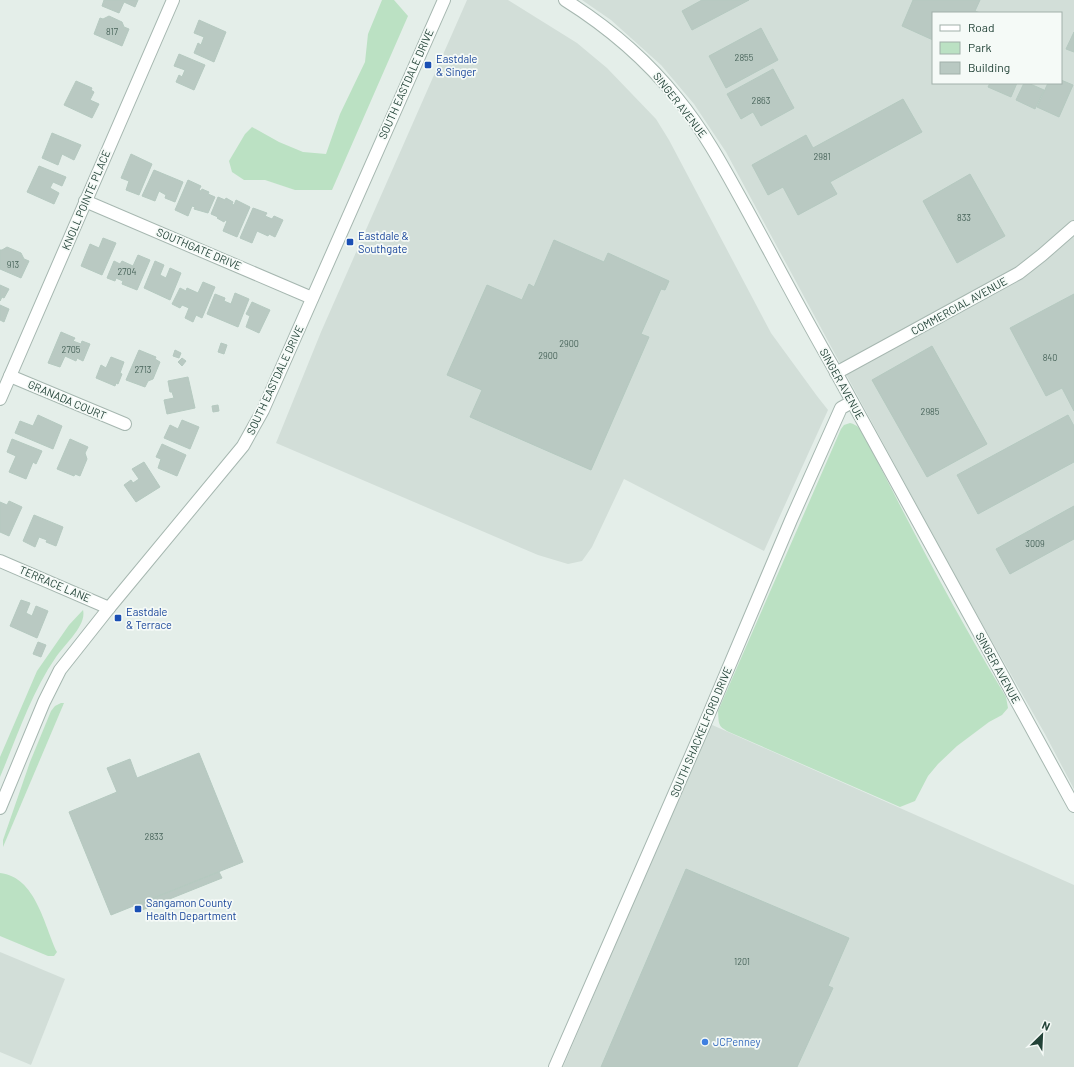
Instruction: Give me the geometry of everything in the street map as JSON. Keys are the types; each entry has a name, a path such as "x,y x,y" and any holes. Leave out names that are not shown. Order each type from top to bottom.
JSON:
{"street":[{"name":"KNOLL POINTE PLACE","path":"0,399 173,0"},
{"name":"SOUTH EASTDALE DRIVE","path":"0,808 44,702 56,677 74,651 243,446 263,410 444,0"},
{"name":"SINGER AVENUE","path":"565,0 589,15 625,43 662,80 696,121 714,150 1074,806"},
{"name":"SOUTHGATE DRIVE","path":"85,201 312,298"},
{"name":"COMMERCIAL AVENUE","path":"836,373 1019,273 1074,227"},
{"name":"GRANADA COURT","path":"10,376 125,424"},
{"name":"SOUTH SHACKELFORD DRIVE","path":"555,1067 841,408 852,402"},
{"name":"TERRACE LANE","path":"0,561 109,608"}],"shaded area":[{"path":"467,0 508,0 577,43 607,68 656,119 669,140 771,333 828,410 764,551 624,479 592,547 582,561 568,564 538,555 276,443 321,332"},
{"path":"582,0 1074,0 1074,789 1045,734 956,578 726,152 694,104 661,65 611,20"},
{"path":"710,724 1074,885 1074,1067 563,1067"},
{"path":"0,952 65,979 31,1065 0,1052"}],"green space":[{"path":"382,0 394,0 408,16 332,190 295,190 265,180 244,180 232,172 229,161 245,134 252,127 279,142 303,152 326,154 340,114 365,62 368,34"},
{"path":"850,423 857,426 864,435 933,568 1006,697 1008,708 1002,715 989,722 957,746 928,776 915,801 900,807 729,732 722,728 719,721 718,711 841,429 844,425"},
{"path":"83,610 82,622 74,635 56,657 39,685 0,777 0,757 37,671 69,625"},
{"path":"64,703 3,847 3,840 30,762 51,711 55,706"},
{"path":"0,873 12,876 22,883 30,893 43,916 57,952 54,956 48,956 0,936"}],"building":[{"path":"104,0 138,0 135,7 124,2 119,13 102,6"},
{"path":"702,0 749,0 692,30 682,11"},
{"path":"913,0 980,0 975,11 978,12 932,12 932,40 902,26"},
{"path":"109,16 122,22 124,27 129,29 122,46 94,34 100,18 103,19"},
{"path":"199,20 226,32 214,62 194,53 198,43 201,45 204,37 194,33"},
{"path":"761,28 778,60 726,88 709,56"},
{"path":"1074,32 1074,52 1066,49"},
{"path":"179,54 205,65 194,90 176,82 179,75 182,77 185,70 174,66"},
{"path":"773,69 794,108 761,126 753,112 741,119 727,94"},
{"path":"1062,80 1073,85 1059,117 1037,107 1048,84 1062,84"},
{"path":"76,81 92,88 91,90 94,92 90,100 99,104 92,118 64,105"},
{"path":"990,84 1017,84 1011,97 988,87"},
{"path":"1024,84 1030,84 1044,90 1035,109 1016,100"},
{"path":"903,99 922,132 830,182 837,194 798,215 783,187 768,195 752,165 806,135 813,148"},
{"path":"52,133 81,145 74,160 62,154 58,165 42,158"},
{"path":"131,154 152,164 139,195 126,190 129,181 121,178"},
{"path":"39,166 66,177 62,186 53,182 50,188 59,193 54,204 27,192"},
{"path":"154,170 183,182 175,202 165,198 166,195 159,191 155,201 142,196"},
{"path":"970,174 1005,236 957,263 923,201"},
{"path":"188,180 201,186 199,190 201,191 202,189 209,192 208,194 215,197 208,213 194,209 195,207 192,206 188,216 175,210"},
{"path":"218,197 225,200 226,198 233,202 232,204 234,205 236,200 250,207 237,237 223,231 227,221 225,220 224,222 211,214"},
{"path":"253,208 267,213 265,216 272,219 274,216 283,220 275,237 269,234 268,236 257,231 252,243 240,238"},
{"path":"103,238 116,243 102,275 81,266 90,244 99,248"},
{"path":"554,240 604,262 608,253 669,281 665,290 661,289 641,334 649,337 591,470 470,417 482,390 447,375 487,285 522,300 529,284 534,287"},
{"path":"7,247 21,253 24,259 29,261 21,278 0,269 0,250"},
{"path":"138,255 150,260 137,290 122,284 123,281 116,278 115,281 107,278 114,261 120,264 122,261 133,266"},
{"path":"155,261 164,265 160,275 166,278 170,268 181,273 170,300 144,288"},
{"path":"203,282 215,287 202,318 196,315 193,322 185,318 189,308 182,305 180,308 172,304 180,288 186,291 187,288 198,293"},
{"path":"0,285 9,289 4,298 2,297 0,301"},
{"path":"235,293 249,299 238,327 207,314 215,294 225,298 224,301 231,304"},
{"path":"1074,294 1074,411 1062,388 1046,396 1010,328"},
{"path":"252,302 270,310 259,333 246,327 250,316 246,314"},
{"path":"0,305 9,309 4,322 0,320"},
{"path":"61,332 75,338 73,341 81,344 82,341 90,344 83,361 77,358 76,361 65,356 60,367 48,363"},
{"path":"221,343 227,345 224,354 218,352"},
{"path":"932,346 987,444 927,477 872,380"},
{"path":"139,350 156,357 155,359 160,362 153,379 148,381 145,387 126,380"},
{"path":"175,350 181,353 179,358 173,356"},
{"path":"111,357 124,362 120,373 122,374 118,384 116,383 115,386 96,378 101,365 106,368"},
{"path":"182,358 186,361 182,366 178,362"},
{"path":"188,377 195,408 167,414 164,400 174,398 172,392 170,392 168,381"},
{"path":"218,405 219,411 213,412 212,406"},
{"path":"38,415 62,426 53,449 15,433 20,421 33,426"},
{"path":"1068,415 1074,426 1074,462 978,514 957,475"},
{"path":"182,420 199,427 190,449 164,438 170,425 178,429"},
{"path":"12,439 42,451 36,464 33,462 26,479 9,472 16,456 7,452"},
{"path":"70,439 88,447 85,453 87,459 80,476 75,474 74,476 57,469"},
{"path":"162,444 186,455 177,476 158,468 161,459 156,457"},
{"path":"144,462 160,487 136,502 124,485 131,480 133,483 139,479 132,469"},
{"path":"9,501 22,507 9,536 0,532 0,502 7,505"},
{"path":"1074,506 1074,539 1010,574 996,549"},
{"path":"34,515 63,527 56,546 39,537 35,547 23,541"},
{"path":"21,600 30,603 26,613 32,616 36,606 48,611 37,638 10,626"},
{"path":"38,642 46,645 41,657 33,654"},
{"path":"199,753 243,862 111,915 69,812 117,792 107,768 130,759 137,778"},
{"path":"686,869 849,938 828,986 833,988 797,1067 601,1067"},
{"path":"219,872 222,878 142,910 139,904"}],"place":[{"name":"Eastdale & Singer","path":"428,65"},
{"name":"Eastdale & Southgate","path":"350,242"},
{"name":"Eastdale & Terrace","path":"118,618"},
{"name":"Sangamon County Health Department","path":"138,909"},
{"name":"JCPenney","path":"705,1042"}]}
